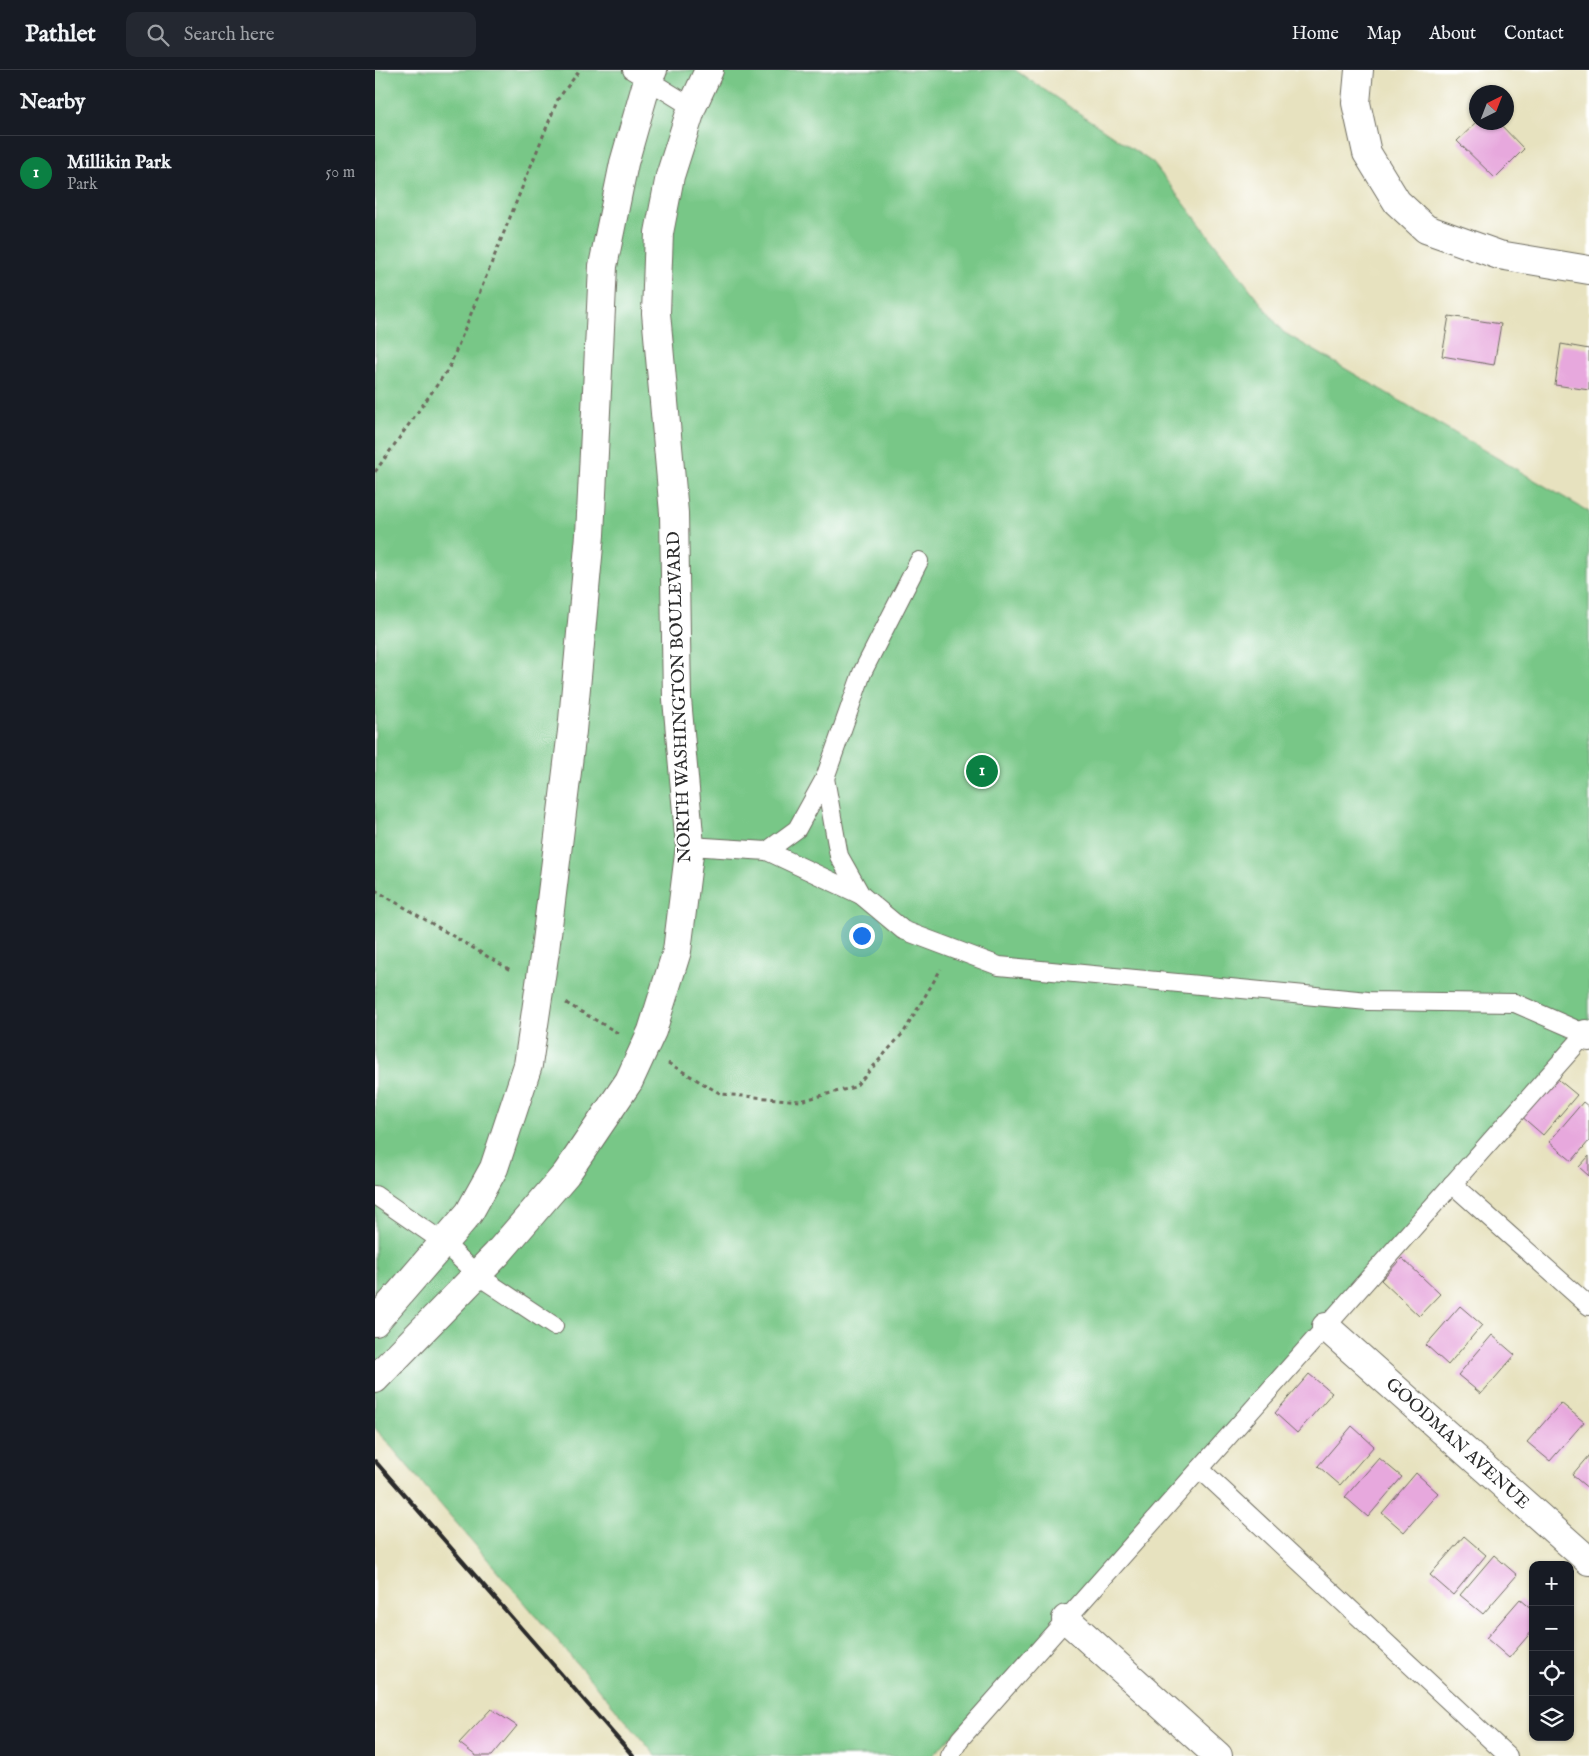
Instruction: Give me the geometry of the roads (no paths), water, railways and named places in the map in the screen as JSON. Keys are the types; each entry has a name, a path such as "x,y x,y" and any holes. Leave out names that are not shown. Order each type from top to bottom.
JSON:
{"street":[{"name":"NORTH WASHINGTON BOULEVARD","path":"375,1379 477,1275 566,1174 629,1080 652,1031 677,951 690,846 677,699 674,513 656,313 659,233 670,176 692,106 709,70"},
{"path":"1359,70 1356,103 1367,153 1397,202 1426,229 1499,255 1589,270"},
{"path":"375,1322 469,1213 494,1168 528,1065 545,950 572,731 590,535 603,266 645,73"},
{"name":"GOODMAN AVENUE","path":"1325,1327 1589,1561"},
{"path":"1066,1619 1217,1756"}],"lane":[{"path":"645,73 692,106"},
{"path":"767,851 797,829 825,778 862,672 919,561"},
{"path":"825,778 839,856 861,895"},
{"path":"690,846 767,851 861,895 903,930 999,966 1368,1001 1515,1003 1588,1034 1452,1184 1066,1619 960,1739 950,1756"},
{"path":"1452,1184 1589,1306"},
{"path":"375,1195 443,1242 477,1275 554,1326"},
{"path":"1200,1469 1508,1756"}],"railway":[{"path":"375,1461 633,1756"}],"place":[{"name":"Millikin Park","path":"982,771"}]}
